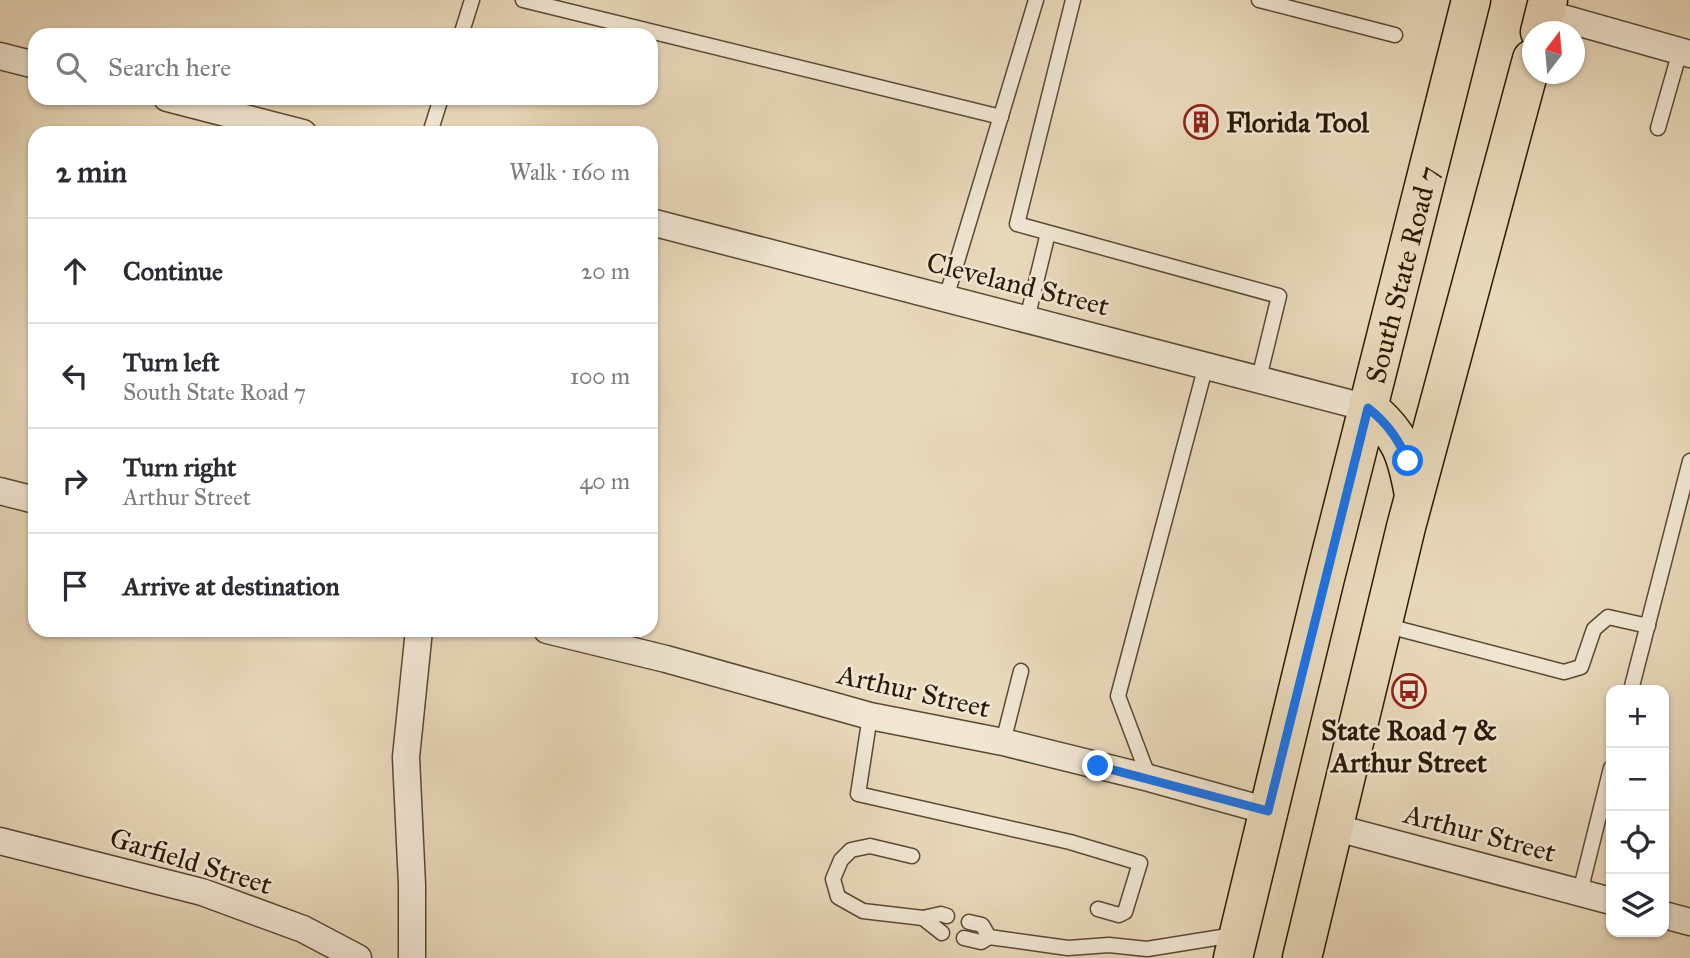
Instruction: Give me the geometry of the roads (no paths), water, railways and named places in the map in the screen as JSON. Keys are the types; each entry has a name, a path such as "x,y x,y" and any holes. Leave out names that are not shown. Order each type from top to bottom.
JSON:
{"main road":[{"name":"South State Road 7","path":"1236,946 1471,0"},
{"path":"1302,958 1382,625 1526,84"},
{"path":"1368,408 1385,421 1398,438 1408,461 1415,497"}],"street":[{"path":"1539,11 1685,53"},
{"path":"0,56 28,63"},
{"path":"194,105 276,126"},
{"name":"Cleveland Street","path":"658,224 1368,408"},
{"path":"0,492 28,498"},
{"path":"412,958 412,885 406,757 418,637"},
{"name":"Arthur Street","path":"576,637 666,659 870,716 1003,743 1149,778 1268,811"},
{"name":"Arthur Street","path":"1333,827 1606,900"},
{"name":"Garfield Street","path":"0,841 202,892 303,929 358,958"},
{"path":"1669,916 1690,922"}],"lane":[{"path":"463,28 472,0"},
{"path":"523,0 637,28"},
{"path":"946,298 1036,0"},
{"path":"1073,0 1017,224 1279,296 1259,378"},
{"path":"1259,0 1395,35"},
{"path":"658,33 1001,117"},
{"path":"1658,128 1685,53"},
{"path":"432,126 439,105"},
{"path":"1027,318 1048,233"},
{"path":"1149,778 1118,696 1206,365"},
{"path":"1632,685 1690,461"},
{"path":"1382,625 1564,672 1581,667 1594,629 1608,617 1648,626"},
{"path":"1003,743 1021,671"},
{"path":"870,716 858,794 1070,842 1140,863 1125,912 1119,915 1098,909"},
{"path":"1580,892 1606,788"},
{"path":"912,856 870,845 851,850 841,860 833,879 838,897 863,911 923,918 941,914 947,916"},
{"path":"923,918 942,933"},
{"path":"969,922 982,925 989,937"},
{"path":"964,938 981,942 989,937 1068,948 1109,945 1147,949 1236,946"}],"place":[{"name":"Florida Tool","path":"1201,122"},
{"name":"State Road 7 & Arthur Street","path":"1409,691"}]}
